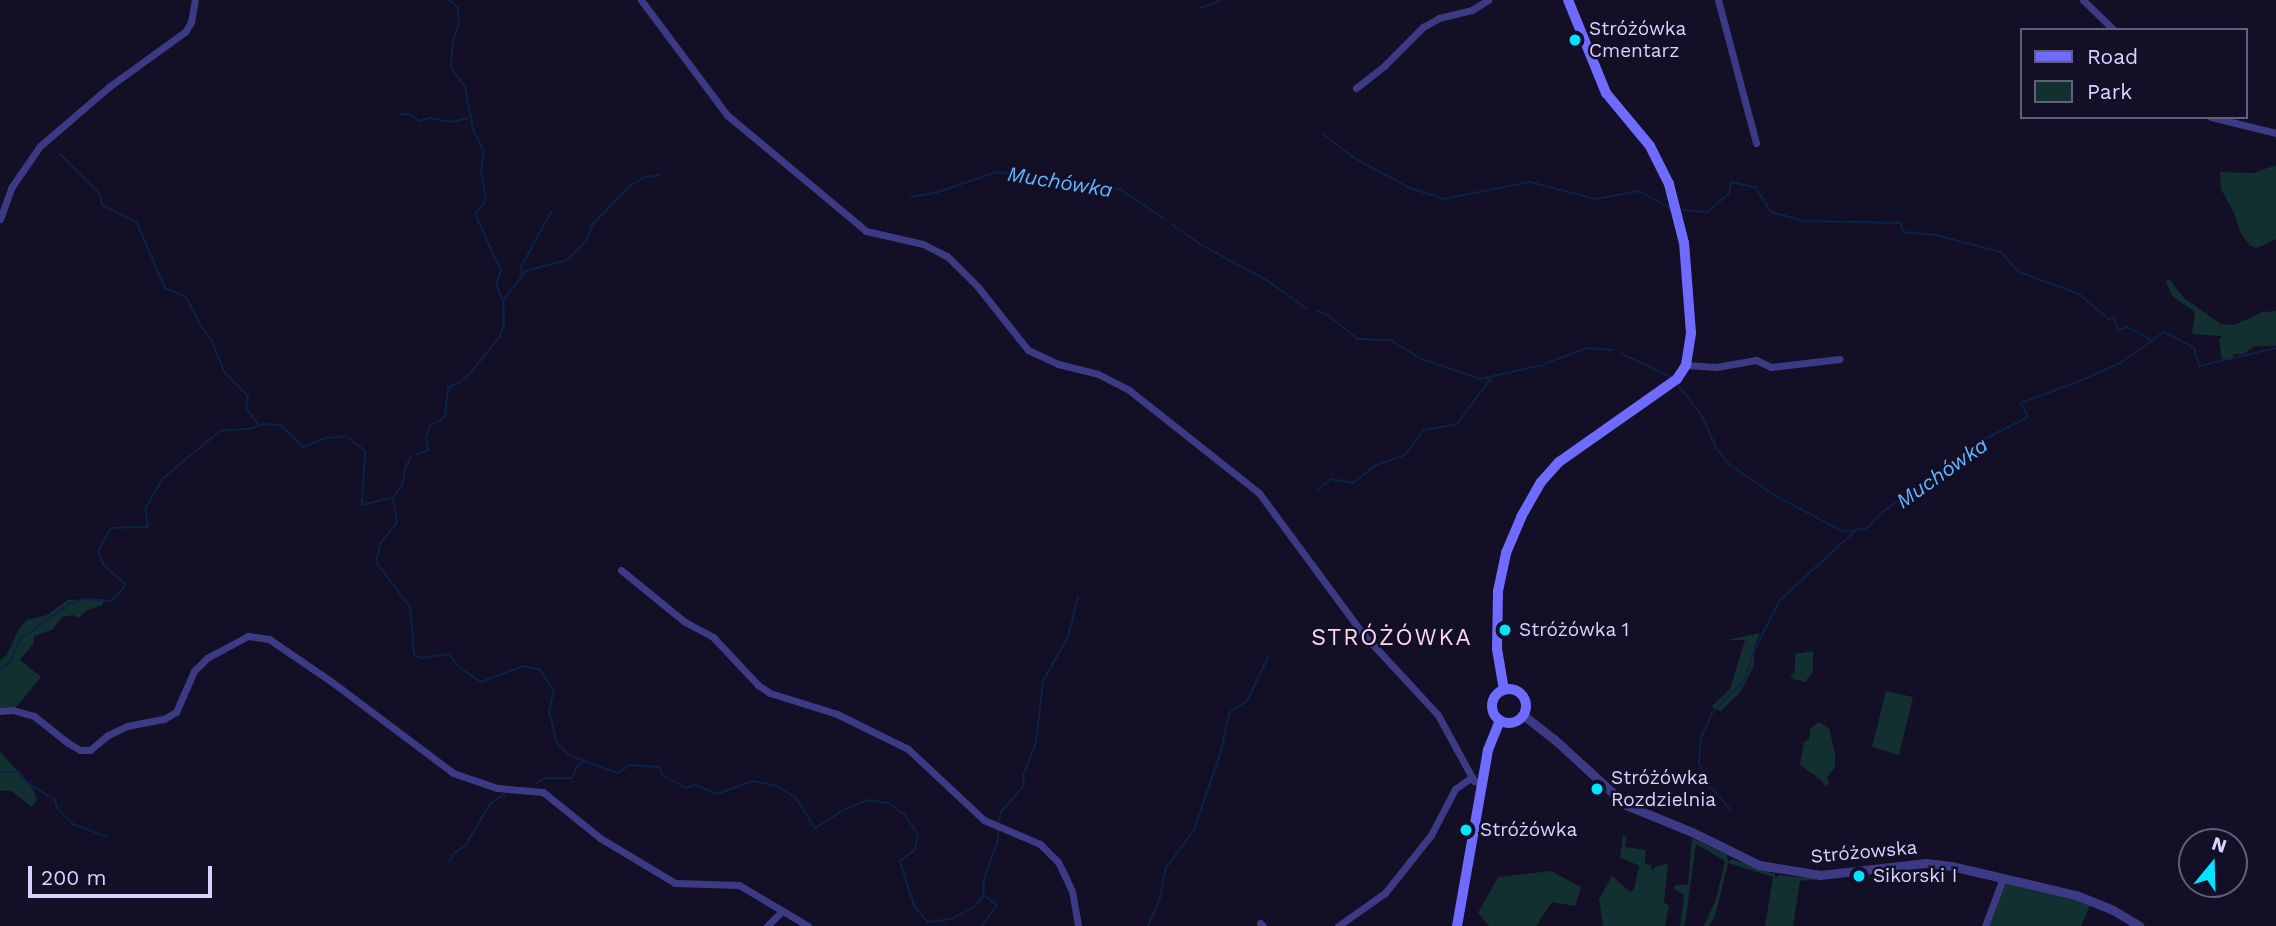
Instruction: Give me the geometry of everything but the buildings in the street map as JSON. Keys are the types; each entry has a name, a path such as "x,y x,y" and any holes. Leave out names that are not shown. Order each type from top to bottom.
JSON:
{"main road":[{"path":"1504,690 1497,649 1498,591 1506,553 1521,517 1541,482 1559,462 1674,381 1686,366 1691,310 1687,264 1677,210 1650,146 1606,93 1568,0"},
{"path":"1500,720 1512,723 1523,715 1525,709 1522,696 1517,691 1504,690"},
{"path":"1457,926 1488,750 1500,720 1492,704 1504,690"}],"street":[{"path":"0,219 11,188 40,146 132,69 185,32 191,22 195,0"},
{"path":"641,0 727,115 859,225 875,233 922,244 947,256 978,287 1028,350 1058,364 1098,374 1129,390 1259,494 1363,634 1438,715 1474,781 1482,783"},
{"path":"1356,88 1385,65 1423,27 1439,18 1472,10 1488,0"},
{"path":"1718,0 1756,143"},
{"path":"2083,0 2112,28"},
{"path":"2219,119 2276,133"},
{"path":"1686,366 1716,366 1756,360 1771,368 1840,359"},
{"path":"621,570 685,622 713,638 758,685 770,693 862,725 908,749 948,790 998,827 1040,844 1058,862 1072,891 1078,926"},
{"path":"0,711 13,710 34,716 68,743 80,750 90,750 108,735 127,726 164,719 176,712 194,671 206,658 248,636 269,639 332,682 453,773 497,788 543,792 600,838 675,883 739,885 808,926"},
{"name":"Stróżowska","path":"1523,715 1555,739 1626,805 1692,832 1759,865 1821,875 1926,863 2003,878 2094,901 2140,926"},
{"path":"1338,926 1385,893 1430,835 1455,789 1472,777"},
{"path":"1986,926 2003,878"},
{"path":"767,926 782,911"}],"green space":[{"path":"2276,165 2276,239 2257,248 2250,246 2241,234 2234,213 2221,189 2220,172 2253,173"},
{"path":"2169,279 2184,298 2221,324 2234,325 2263,312 2276,311 2276,346 2254,346 2244,354 2234,354 2233,359 2222,360 2219,340 2222,336 2192,334 2195,312 2173,297 2166,282"},
{"path":"103,599 103,605 88,610 78,618 73,615 62,617 52,630 34,636 34,643 20,660 41,677 17,706 0,709 0,660 6,656 19,629 27,620 47,615 68,600"},
{"path":"1760,633 1754,648 1754,665 1741,691 1721,711 1711,707 1730,689 1745,640 1727,640"},
{"path":"1813,651 1813,671 1805,682 1790,678 1795,670 1795,654"},
{"path":"1886,691 1913,697 1899,755 1872,747"},
{"path":"1819,722 1829,728 1835,753 1835,767 1827,778 1829,783 1826,787 1821,780 1800,765 1804,742 1809,739 1810,729"},
{"path":"0,752 30,784 37,799 32,807 10,790 0,791"},
{"path":"1623,835 1627,836 1625,847 1646,850 1645,864 1651,865 1652,871 1655,867 1668,863 1664,902 1669,906 1665,926 1603,926 1599,899 1612,876 1630,892 1634,889 1639,866 1620,857"},
{"path":"1692,838 1727,855 1728,862 1732,859 1775,874 1775,878 1779,875 1818,879 1800,881 1793,926 1765,926 1773,877 1728,863 1715,916 1709,926 1704,926 1716,899 1725,861 1696,844 1686,917 1684,926 1680,926 1684,895 1673,888 1676,885 1688,885"},
{"path":"1551,871 1581,887 1575,906 1552,902 1536,926 1489,926 1478,913 1498,877"},
{"path":"2002,882 2091,904 2081,926 1986,926"}],"waterway":[{"path":"417,454 428,450 426,437 430,426 445,417 448,387 461,382 472,371 499,338 504,324 503,301 496,284 501,271 475,214 486,201 481,170 484,152 473,129 465,87 451,68 453,41 459,24 458,8 449,0"},
{"path":"1201,8 1221,0"},
{"path":"400,114 408,114 420,121 430,118 451,122 469,118"},
{"path":"1323,134 1352,157 1410,188 1443,199 1530,182 1596,199 1639,191 1672,209"},
{"path":"60,154 99,193 102,205 137,223 165,288 186,297 200,325 211,339 225,373 248,396 246,408 259,425"},
{"name":"Muchówka","path":"911,197 938,192 997,172 1037,176 1090,189 1120,189 1163,218"},
{"path":"503,301 526,271 567,260 586,241 593,224 631,185 645,177 660,175"},
{"path":"1681,210 1708,212 1729,193 1731,182 1755,187 1771,212 1805,221 1901,223 1903,232 1935,235 2001,252 2019,272 2079,294 2109,319 2114,317 2118,330 2127,327 2150,339"},
{"path":"522,275 521,267 551,212"},
{"name":"Muchówka","path":"1171,224 1205,247 1268,281 1306,308"},
{"name":"Muchówka","path":"1317,311 1328,315 1358,339 1390,340 1422,359 1480,379 1542,365"},
{"name":"Muchówka","path":"1677,384 1702,416 1717,449 1729,464 1774,495 1844,532 1867,528 1879,515 1952,461 1984,439 2028,417 2021,403 2122,362 2164,332 2194,348 2199,366 2276,348"},
{"name":"Muchówka","path":"1546,363 1588,348 1612,350"},
{"name":"Muchówka","path":"1622,354 1671,377"},
{"path":"1317,490 1331,479 1353,483 1376,465 1405,455 1424,430 1457,424 1491,378"},
{"path":"0,670 12,659 20,639 69,604 84,599 111,601 126,585 103,564 98,551 111,528 148,527 145,509 162,479 220,431 252,428 263,424 280,425 304,447 325,438 346,436 365,451 362,505 393,497 397,523 381,542 376,562 410,607 414,654 421,658 449,654 459,667 481,682 523,666 540,670 554,691 549,711 557,743 569,755 618,773 630,765 659,767 662,775 686,788 696,785 717,794 753,781 777,786 796,798 815,828 845,809 868,800 888,803 905,815 918,834 915,850 900,861 914,906 928,922 952,919 975,906 984,895 997,905 982,926"},
{"path":"393,497 402,486 411,456"},
{"path":"1730,809 1710,787 1699,763 1701,738 1712,713 1745,679 1754,651 1780,600 1855,531"},
{"path":"998,823 1001,812 1024,786 1023,775 1036,743 1043,681 1068,637 1078,597"},
{"path":"1148,926 1160,898 1166,868 1194,830 1221,751 1229,713 1247,701 1269,655"},
{"path":"537,783 544,778 572,778 577,766 586,760"},
{"path":"0,772 18,772 28,783 55,800 57,808 73,824 107,837"},
{"path":"449,862 455,852 465,846 490,804 505,793"},
{"path":"983,894 984,879 998,840 998,829"}],"place":[{"name":"Stróżówka Cmentarz","path":"1575,40"},
{"name":"Stróżówka 1","path":"1505,630"},
{"name":"Stróżówka Rozdzielnia","path":"1597,789"},
{"name":"Stróżówka","path":"1466,830"},
{"name":"Sikorski I","path":"1859,876"}],"district":[{"name":"STRÓŻÓWKA","path":"1392,638"}]}
